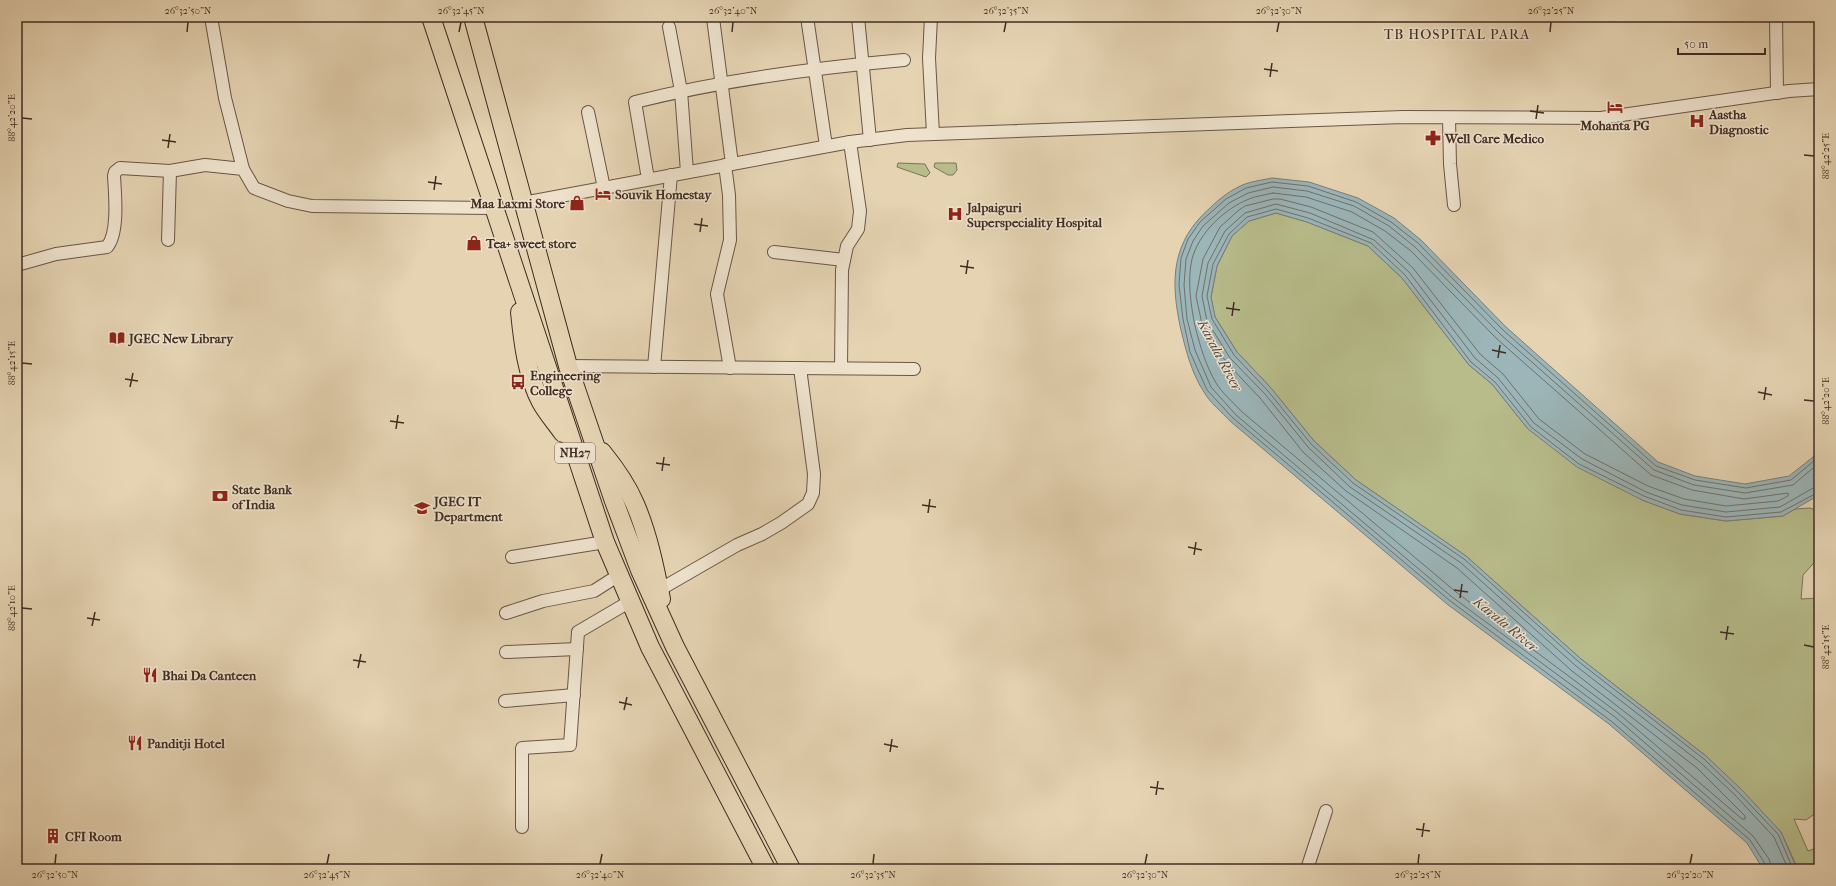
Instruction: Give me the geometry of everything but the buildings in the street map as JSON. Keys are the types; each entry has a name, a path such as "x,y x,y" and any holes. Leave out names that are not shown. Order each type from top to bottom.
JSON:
{"highway":[{"name":"NH27","path":"431,17 493,208 605,542 650,647 766,869"},
{"name":"NH27","path":"473,17 568,366 593,441 640,570 668,631 791,869"},
{"path":"493,208 524,202"},
{"name":"NH27","path":"593,441 618,473 635,504 654,566 668,631"}],"street":[{"path":"211,17 225,98 243,169 254,188 288,201 312,206 493,208"},
{"path":"807,17 826,146"},
{"path":"858,17 870,140"},
{"path":"931,17 929,58 933,134"},
{"path":"1776,17 1776,93"},
{"path":"713,18 723,83 729,165 730,240 717,294 730,368"},
{"path":"669,27 681,91 688,172"},
{"path":"648,179 635,102 723,83 815,68 904,60"},
{"path":"524,202 850,142 933,134 1404,117 1601,118 1776,93 1819,89"},
{"path":"588,112 604,188"},
{"path":"1449,118 1450,164 1454,205"},
{"path":"841,368 844,260 846,246 858,229 860,221 860,211 850,142"},
{"path":"17,265 56,254 107,247 112,238 116,172 120,168 170,171 205,165 243,169"},
{"path":"168,240 170,171"},
{"path":"654,367 672,175"},
{"path":"774,252 844,260"},
{"path":"568,366 914,369"},
{"path":"659,590 737,545 781,524 808,504 813,493 814,474 800,368"},
{"path":"512,558 605,542"},
{"path":"506,613 543,601 594,591 619,575"},
{"path":"522,827 522,748 570,745 578,632 630,602"},
{"path":"506,652 577,649"},
{"path":"505,701 574,695"},
{"path":"1307,869 1326,811"}],"green space":[{"path":"898,163 925,164 930,173 926,177 897,167"},
{"path":"935,163 956,163 957,170 953,175 948,175 934,167"},
{"path":"1276,213 1307,222 1368,246 1402,278 1469,365 1492,384 1528,429 1642,500 1680,514 1726,521 1783,516 1795,509 1810,508 1819,511 1819,557 1803,575 1801,599 1819,598 1819,811 1806,820 1794,819 1808,851 1819,847 1819,869 1805,869 1796,865 1781,832 1706,756 1581,659 1466,556 1356,480 1314,441 1271,388 1237,352 1215,317 1211,297 1217,266 1232,236 1249,221"}],"water":[{"name":"Karala River","path":"1272,178 1309,182 1358,198 1394,218 1421,240 1506,327 1658,462 1695,476 1745,484 1789,476 1813,457 1819,447 1819,495 1783,516 1726,521 1680,514 1642,500 1577,467 1528,429 1492,384 1469,365 1402,278 1368,246 1307,222 1276,213 1249,221 1232,236 1217,266 1211,297 1215,317 1237,352 1271,388 1314,441 1356,480 1466,556 1581,659 1706,756 1741,789 1781,832 1797,869 1763,869 1747,843 1609,724 1447,604 1230,421 1213,404 1196,378 1183,338 1175,295 1177,263 1187,235 1197,221 1214,204 1235,188 1255,181"}],"place":[{"name":"Mohanta PG","path":"1615,107"},
{"name":"Aastha Diagnostic","path":"1697,121"},
{"name":"Well Care Medico","path":"1433,138"},
{"name":"Souvik Homestay","path":"603,194"},
{"name":"Maa Laxmi Store","path":"577,203"},
{"name":"Jalpaiguri Superspeciality Hospital","path":"955,214"},
{"name":"Tea+ sweet store","path":"474,243"},
{"name":"JGEC New Library","path":"117,338"},
{"name":"Engineering College","path":"518,382"},
{"name":"State Bank of India","path":"220,496"},
{"name":"JGEC IT Department","path":"422,508"},
{"name":"Bhai Da Canteen","path":"150,675"},
{"name":"Panditji Hotel","path":"135,743"},
{"name":"CFI Room","path":"53,836"}],"district":[{"name":"TB HOSPITAL PARA","path":"1457,34"}]}
